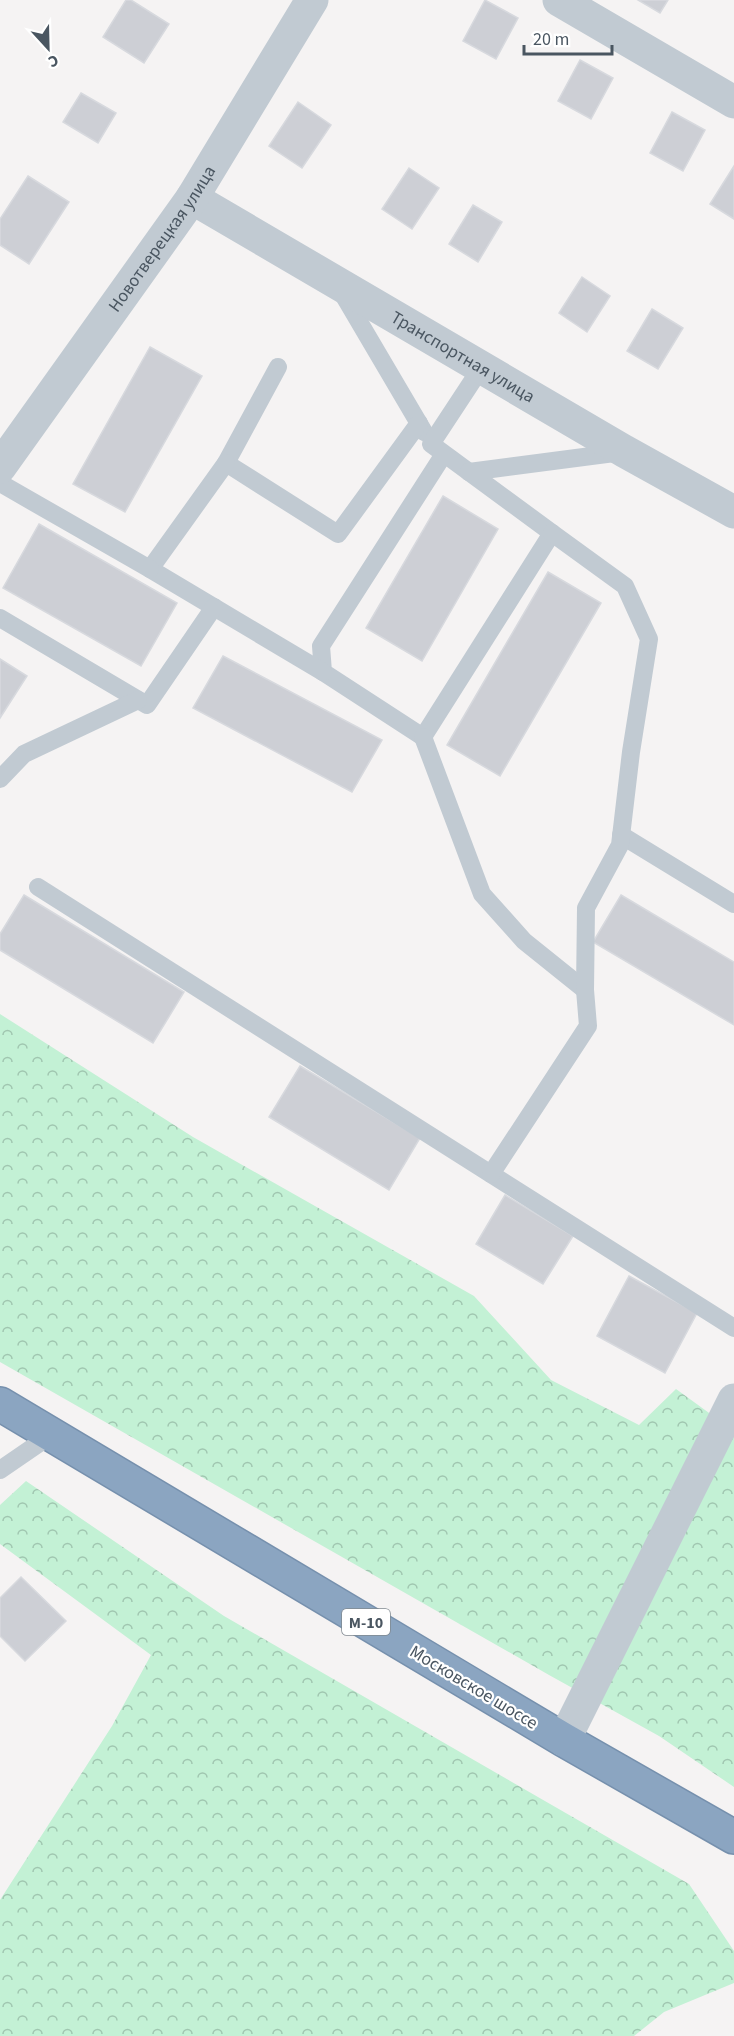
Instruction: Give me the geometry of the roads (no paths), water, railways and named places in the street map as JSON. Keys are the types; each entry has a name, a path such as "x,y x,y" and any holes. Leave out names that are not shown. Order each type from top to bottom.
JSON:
{"highway":[{"name":"Московское шоссе","path":"0,1404 564,1740 734,1837"}],"street":[{"name":"Новотверецкая улица","path":"0,467 192,198 312,0"},
{"path":"559,0 734,102"},
{"name":"Транспортная улица","path":"192,198 624,451 734,512"},
{"path":"564,1740 734,1400"}],"lane":[{"path":"338,285 419,423 438,449 626,586 649,639 631,752 620,845 586,908 585,990 588,1026 491,1174"},
{"path":"150,569 226,463 278,367"},
{"path":"323,672 321,646 438,449 481,368"},
{"path":"226,463 338,534 419,423"},
{"path":"469,472 624,451"},
{"path":"0,483 323,672 423,736 482,894 524,941 585,990"},
{"path":"423,736 552,533"},
{"path":"0,618 147,705 214,607"},
{"path":"0,779 24,754 138,700"},
{"path":"621,836 734,904"},
{"path":"38,887 734,1328"},
{"path":"0,1470 51,1435"}]}
